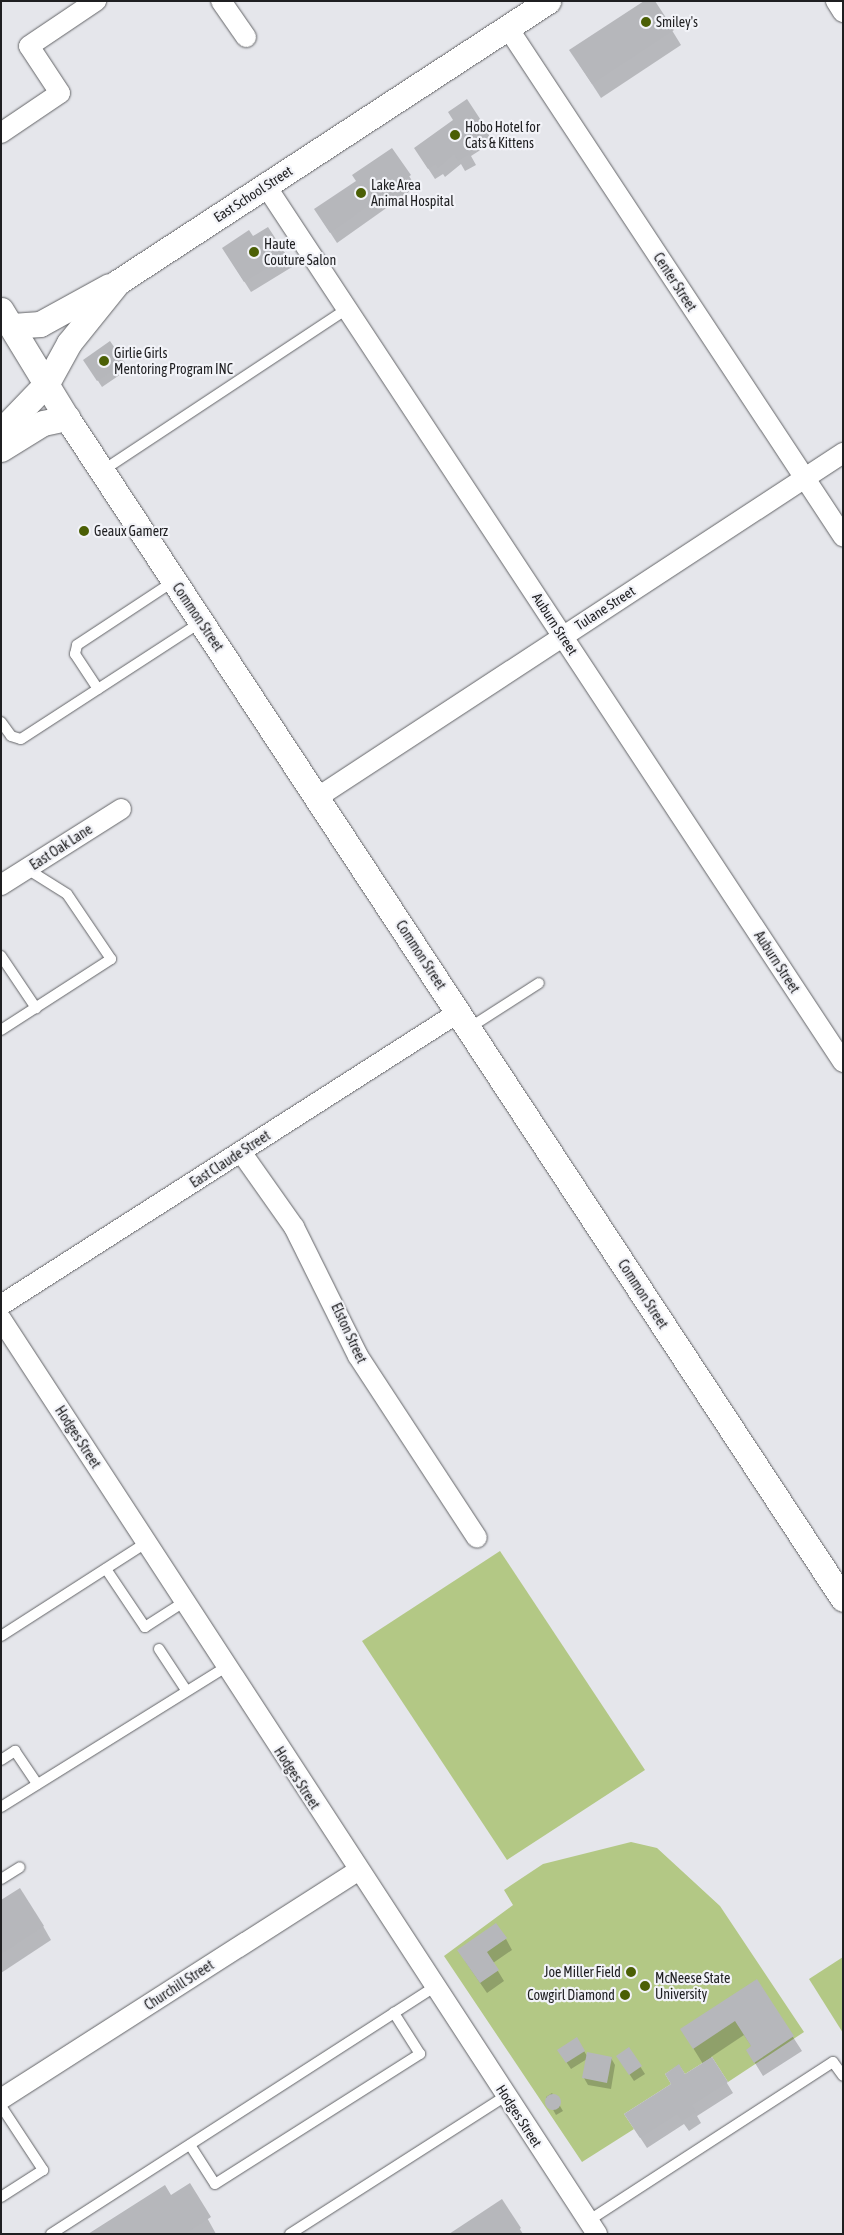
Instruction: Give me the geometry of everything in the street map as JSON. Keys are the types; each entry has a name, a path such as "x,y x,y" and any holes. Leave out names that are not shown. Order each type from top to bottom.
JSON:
{"street":[{"path":"1,134 60,93 29,46 96,1"},
{"path":"221,1 246,37"},
{"path":"836,1 843,12"},
{"name":"East School Street","path":"1,431 46,383 69,343 118,282 508,28 538,4"},
{"name":"Center Street","path":"508,28 843,536"},
{"name":"Auburn Street","path":"266,186 843,1062"},
{"path":"7,318 40,324 118,282"},
{"name":"Common Street","path":"7,318 67,418 318,797 843,1599"},
{"path":"1,449 43,423 67,418"},
{"name":"Tulane Street","path":"318,797 843,453"},
{"name":"East Oak Lane","path":"1,885 121,809"},
{"name":"East Claude Street","path":"1,1305 241,1152 464,1020"},
{"name":"Elston Street","path":"241,1152 298,1234 358,1356 477,1538"},
{"name":"Hodges Street","path":"1,1319 358,1871 592,2227"},
{"name":"Churchill Street","path":"1,2099 358,1871"}],"lane":[{"path":"102,471 347,309"},
{"path":"98,689 75,654 77,645 174,581"},
{"path":"1,722 11,736 21,738 202,622"},
{"path":"1,1030 111,959 67,894 27,869"},
{"path":"1,956 36,1008"},
{"path":"464,1020 539,983"},
{"path":"1,1636 146,1543"},
{"path":"106,1569 145,1627 184,1602"},
{"path":"159,1649 186,1690"},
{"path":"1,1807 186,1690 226,1667"},
{"path":"1,1760 15,1751 37,1784"},
{"path":"1,1879 20,1867"},
{"path":"51,2234 435,1987"},
{"path":"190,2145 215,2184 420,2054 394,2013"},
{"path":"592,2227 833,2062 843,2076"},
{"path":"290,2234 506,2096"},
{"path":"1,2106 43,2170 1,2197"}],"green space":[{"path":"500,1551 645,1770 507,1860 362,1641"},
{"name":"Cowgirl Diamond","path":"631,1842 657,1848 720,1906 804,2032 728,2082 712,2057 685,2074 679,2065 665,2074 671,2084 624,2114 634,2129 582,2162 444,1956 513,1905 504,1890 543,1864"},
{"path":"843,1957 843,2033 809,1979"}],"building":[{"path":"644,1 655,1 674,30 592,84 569,50"},
{"name":"Hobo Hotel for Cats & Kittens","path":"467,99 488,131 466,146 471,153 458,161 454,154 438,168 436,164 428,169 414,148 453,120 448,112"},
{"name":"Lake Area Animal Hospital","path":"392,148 411,175 330,233 314,209 356,181 352,175"},
{"name":"Haute Couture Salon","path":"268,227 287,256 244,282 222,248 249,230 253,236"},
{"name":"Girlie Girls Mentoring Program INC","path":"110,341 125,363 97,381 83,360"},
{"path":"20,1888 44,1926 1,1954 1,1900"},
{"path":"496,1923 507,1938 487,1952 499,1970 480,1983 457,1950"},
{"path":"757,1979 794,2036 754,2063 746,2050 751,2046 735,2021 693,2049 680,2029"},
{"path":"577,2037 585,2051 566,2063 557,2050"},
{"path":"629,2047 642,2066 629,2075 616,2056"},
{"path":"587,2052 612,2057 607,2083 582,2078"},
{"path":"712,2057 728,2082 692,2105 696,2112 682,2121 677,2114 640,2138 624,2114 671,2084 665,2074 679,2064 685,2074"},
{"path":"553,2094 559,2096 561,2102 559,2108 553,2110 547,2108 545,2102 547,2096"},
{"path":"190,2183 211,2217 185,2234 88,2234 165,2185 171,2195"},
{"path":"502,2199 521,2228 513,2234 449,2234"}],"place":[{"name":"Smiley's","path":"646,22"},
{"name":"Hobo Hotel for Cats & Kittens","path":"455,135"},
{"name":"Lake Area Animal Hospital","path":"361,193"},
{"name":"Haute Couture Salon","path":"254,252"},
{"name":"Girlie Girls Mentoring Program INC","path":"104,361"},
{"name":"Geaux Gamerz","path":"84,531"},
{"name":"Joe Miller Field","path":"631,1972"},
{"name":"McNeese State University","path":"645,1986"},
{"name":"Cowgirl Diamond","path":"625,1995"}]}
